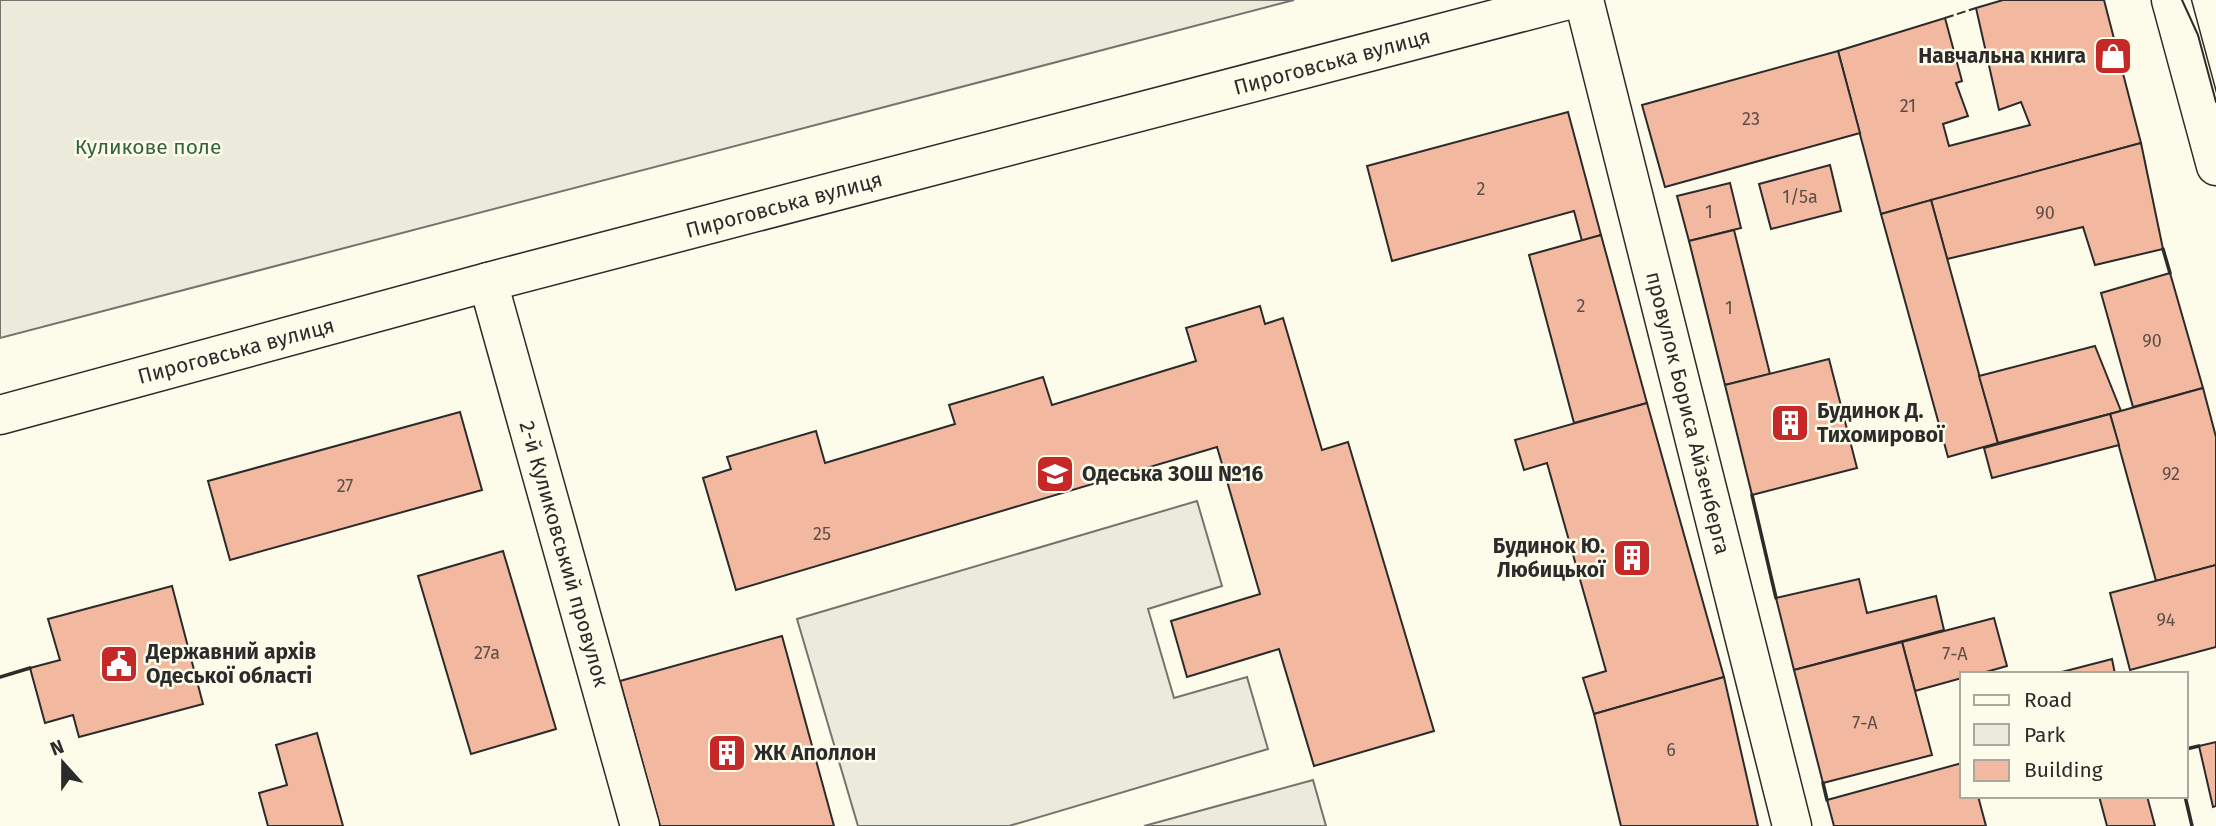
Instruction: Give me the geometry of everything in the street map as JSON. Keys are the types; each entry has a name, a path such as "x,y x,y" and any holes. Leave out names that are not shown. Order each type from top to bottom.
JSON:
{"main road":[{"name":"Пироговська вулиця","path":"0,415 488,282 1569,0"},
{"name":"провулок Бориса Айзенберга","path":"1584,0 1792,826"},
{"path":"2171,0 2216,166"},
{"name":"2-й Куликовський провулок","path":"488,282 640,826"}],"green space":[{"name":"Куликове поле","path":"0,0 1294,0 0,338"},
{"path":"1197,501 1222,586 1148,609 1174,698 1247,677 1268,749 1009,826 858,826 797,619"},
{"path":"1313,780 1326,826 1144,826"}],"building":[{"path":"2003,0 2104,0 2141,143 1881,214 1838,51 1945,18 1962,81 1956,83 1968,116 1943,124 1949,146 2030,125 2021,102 1999,110 1976,8"},
{"path":"1838,51 1860,133 1665,187 1642,105"},
{"path":"1568,112 1601,235 1582,241 1574,211 1392,261 1367,166"},
{"path":"2141,143 2163,249 2095,265 2083,227 1947,259 1931,200"},
{"path":"1830,165 1841,211 1771,229 1759,184"},
{"path":"1730,183 1741,228 1689,241 1677,196"},
{"path":"1931,200 1998,443 1948,457 1881,214"},
{"name":"Будинок Д. Тихомирової","path":"1734,230 1770,374 1725,385 1689,241"},
{"path":"1601,235 1647,403 1574,423 1529,255"},
{"path":"2170,273 2203,388 2133,407 2101,293"},
{"path":"1260,306 1265,324 1283,318 1322,450 1348,442 1434,731 1314,766 1279,649 1187,677 1171,621 1260,594 1217,447 736,590 703,478 731,469 727,457 816,431 825,463 955,424 949,405 1043,377 1052,405 1196,361 1186,328"},
{"path":"2095,346 2121,411 1998,443 1979,376"},
{"name":"Будинок Д. Тихомирової","path":"1829,359 1857,468 1752,495 1725,385"},
{"path":"2203,388 2216,437 2216,565 2156,581 2110,414"},
{"name":"Будинок Ю. Любицької","path":"1647,403 1724,677 1594,714 1583,678 1606,671 1547,463 1524,470 1515,440"},
{"path":"460,412 482,490 230,560 208,481"},
{"path":"2110,414 2119,445 1992,478 1984,448"},
{"path":"503,551 556,729 471,754 418,576"},
{"path":"2216,565 2216,647 2130,670 2110,593"},
{"path":"1859,579 1867,613 1936,596 1944,630 1794,670 1776,598"},
{"name":"Державний архів Одеської області","path":"172,586 203,704 79,737 73,715 45,723 30,668 60,660 48,619"},
{"path":"1994,618 2007,666 1986,672 1960,672 1960,679 1915,691 1902,642"},
{"name":"ЖК Аполлон","path":"782,636 834,826 660,826 620,681"},
{"path":"1902,642 1932,755 1823,783 1794,670"},
{"path":"2112,659 2115,672 2062,672"},
{"path":"1724,677 1758,826 1621,826 1594,714"},
{"path":"317,733 343,826 268,826 259,793 287,785 276,745"},
{"path":"2216,742 2216,806 2213,807 2199,746"},
{"path":"1960,764 1960,798 1979,798 1986,826 1834,826 1827,800"},
{"path":"2100,798 2148,798 2155,826 2107,826"}],"tram line":[{"path":"2182,0 2198,35 2216,102"}],"fence":[{"path":"1945,18 1976,8"}],"wall":[{"path":"2163,249 2170,273"},
{"path":"1752,495 1776,598"},
{"path":"0,677 30,668"},
{"path":"2188,749 2199,746"},
{"path":"1823,783 1827,800"},
{"path":"2185,798 2192,826"}],"place":[{"name":"Навчальна книга","path":"2113,56"},
{"name":"Будинок Д. Тихомирової","path":"1790,423"},
{"name":"Одеська ЗОШ №16","path":"1055,474"},
{"name":"Будинок Ю. Любицької","path":"1632,558"},
{"name":"Державний архів Одеської області","path":"119,664"},
{"name":"ЖК Аполлон","path":"727,753"}]}
